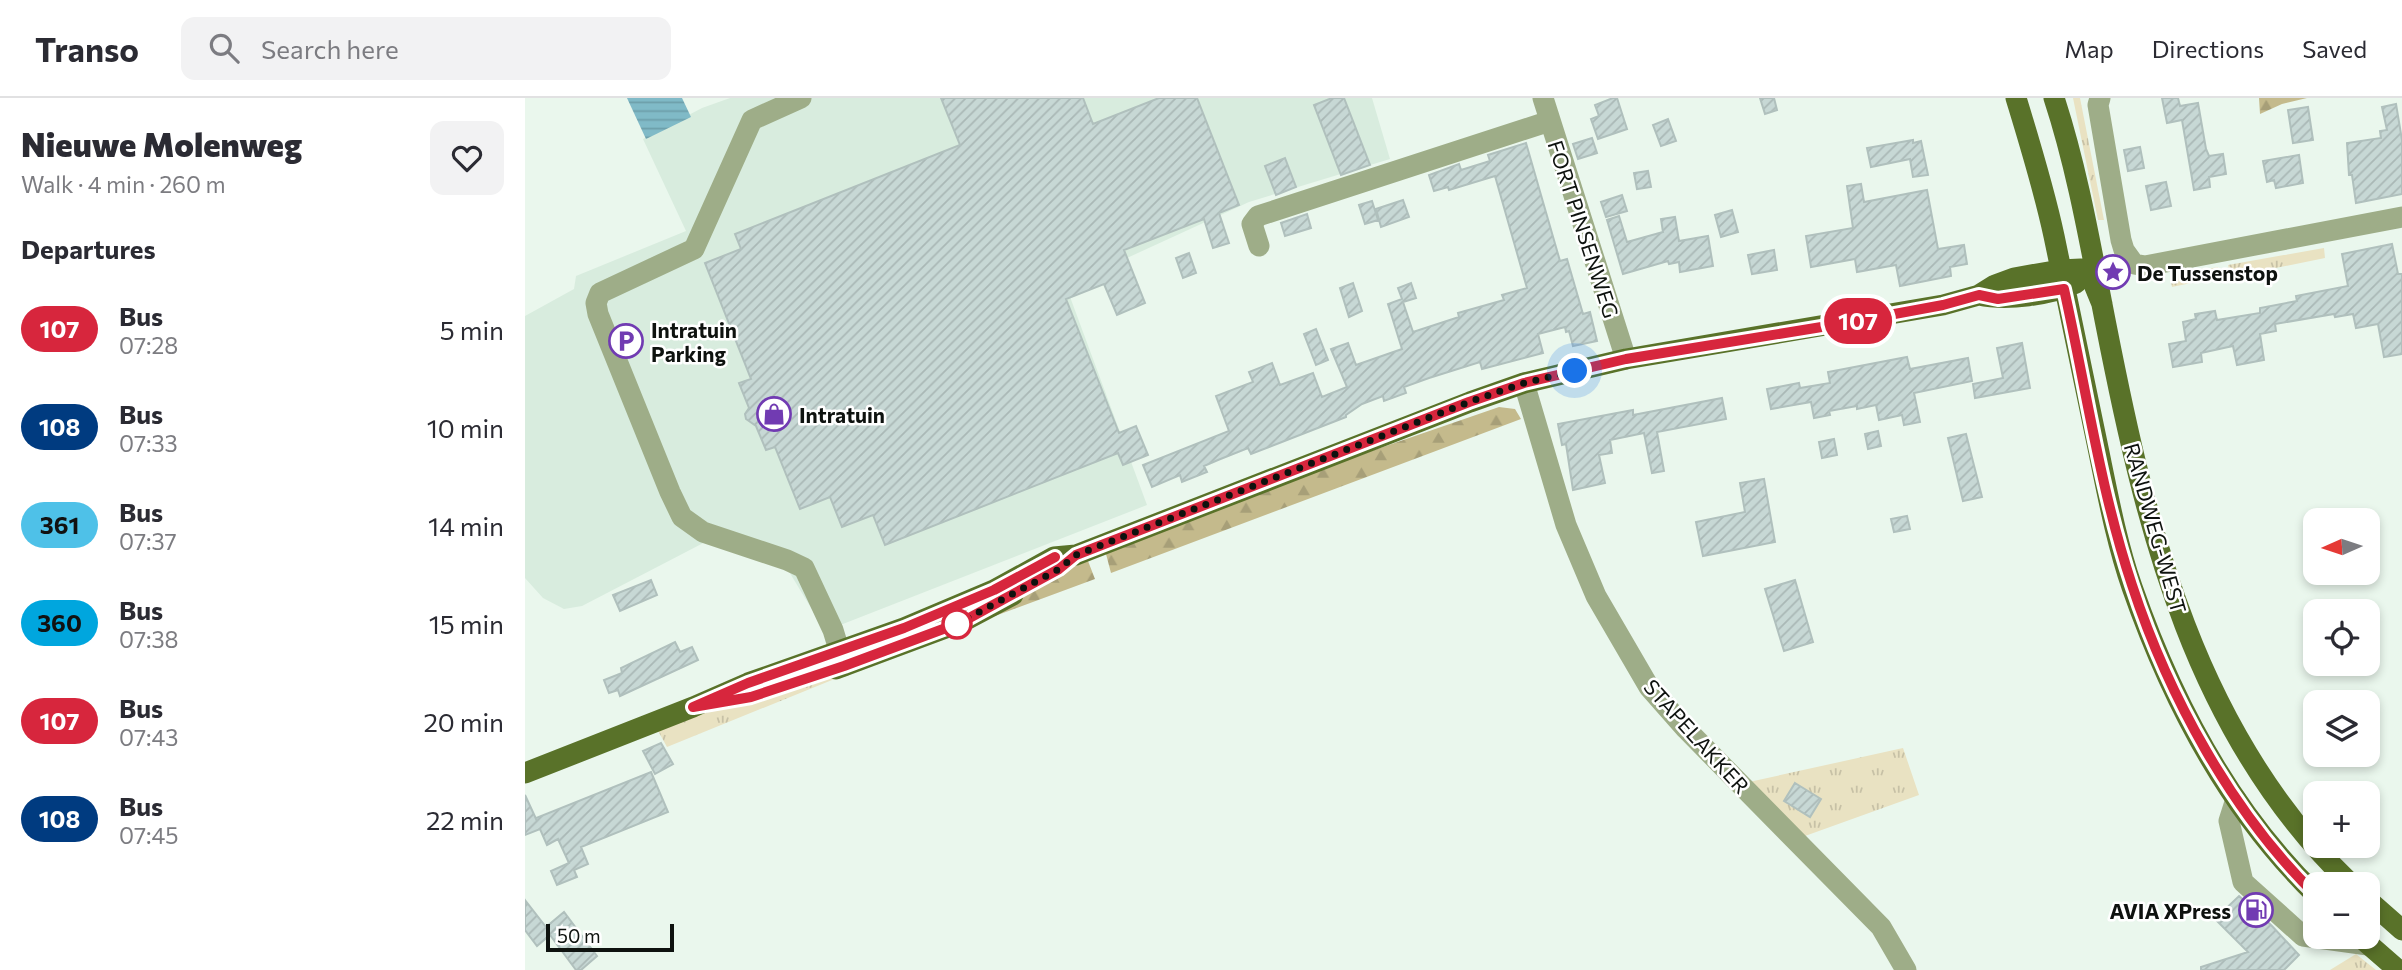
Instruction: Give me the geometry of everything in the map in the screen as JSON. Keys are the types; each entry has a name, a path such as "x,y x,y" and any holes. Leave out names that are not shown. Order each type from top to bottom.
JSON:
{"main road":[{"name":"RANDWEG-WEST","path":"2016,98 2041,183 2110,508 2132,586 2165,670 2196,732 2237,799 2303,882"},
{"name":"RANDWEG-WEST","path":"2054,98 2091,250 2132,451 2166,576 2204,675 2252,763 2319,854 2338,872"},
{"path":"2085,274 2091,250"},
{"path":"525,772 693,707 751,697 842,659 962,622 1059,569 1076,555 1524,383 1626,359 1943,305 1979,295 2014,278 2062,279 2081,269 2093,282 2102,304"},
{"path":"2380,911 2402,930"},
{"path":"2373,949 2398,970"}],"street":[{"path":"801,98 752,120 694,249 600,293 596,303 603,327 670,492 683,517 703,532 804,568 833,630 842,659"},
{"name":"FORT PINSENWEG","path":"1543,98 1626,359"},
{"path":"2100,98 2098,105 2121,240 2124,250 2134,264 2145,266 2402,217"},
{"path":"1259,246 1252,224 1258,216 1550,121"},
{"name":"STAPELAKKER","path":"1524,383 1566,525 1596,596 1649,687 1686,729 1881,927 1906,970"},
{"path":"2237,799 2229,821 2243,882 2303,936"}],"shaded area":[{"path":"730,98 1372,98 1390,159 1249,202 1066,286 1147,505 825,631 785,565 711,539 582,606 564,609 543,598 525,578 525,316 574,289 576,276 686,231 643,139 702,108"}],"green space":[{"path":"2073,98 2080,98 2104,220 2098,220"},
{"path":"2259,98 2307,98 2282,104 2260,114"},
{"path":"2324,248 2325,258 2231,277 2228,265"},
{"path":"2218,267 2220,277 2172,287 2170,276"},
{"path":"1499,407 1515,409 1521,419 1111,573 1106,554 1325,467"},
{"path":"1088,561 1095,579 976,623 881,641"},
{"path":"881,641 896,654 667,747 657,729"},
{"path":"1903,748 1919,795 1805,836 1749,782"},
{"path":"2356,954 2376,970 2330,970"}],"water":[{"path":"627,98 682,98 691,117 646,139"}],"building":[{"path":"941,98 1083,98 1093,124 1159,98 1197,98 1239,205 1219,213 1229,243 1213,248 1204,219 1124,250 1145,303 1117,315 1104,284 1066,299 1119,433 1136,426 1148,455 1123,465 1118,453 885,545 873,515 842,527 830,497 800,509 775,447 766,450 756,426 746,419 745,414 749,408 739,383 751,379 705,263 741,249 735,234 960,145"},
{"path":"1332,98 1344,98 1370,165 1341,175 1314,105"},
{"path":"1617,98 1627,129 1598,139 1591,119 1599,116 1595,105"},
{"path":"1760,98 1774,98 1777,110 1765,114"},
{"path":"2162,98 2178,98 2180,106 2198,103 2206,149 2209,156 2223,154 2226,174 2209,177 2210,187 2194,190 2182,120 2167,123"},
{"path":"2396,104 2402,140 2402,194 2356,203 2352,175 2349,175 2347,143 2381,138 2380,131 2387,130 2382,107"},
{"path":"2308,107 2313,140 2293,143 2288,110"},
{"path":"1668,119 1676,141 1661,146 1653,125"},
{"path":"1592,138 1597,153 1578,159 1573,144"},
{"path":"1913,140 1913,143 1921,141 1928,175 1913,177 1910,159 1871,167 1867,148"},
{"path":"1526,143 1560,261 1567,259 1583,314 1590,312 1597,341 1573,346 1569,331 1566,332 1565,327 1538,334 1543,353 1482,369 1480,362 1429,378 1404,387 1406,393 1384,401 1383,396 1362,404 1346,417 1251,454 1248,448 1218,460 1204,466 1207,472 1182,482 1180,475 1152,487 1143,465 1229,431 1216,396 1253,382 1249,372 1272,363 1280,385 1313,373 1322,397 1347,387 1331,349 1348,343 1356,365 1402,349 1388,304 1402,299 1398,288 1411,283 1416,298 1403,302 1413,332 1459,317 1458,313 1504,300 1502,295 1527,288 1495,176 1449,190 1448,187 1434,191 1429,175 1459,164 1461,170 1490,161 1488,155"},
{"path":"2140,147 2144,168 2128,171 2124,150"},
{"path":"2299,155 2303,183 2276,188 2274,180 2267,182 2263,161"},
{"path":"1285,158 1296,187 1276,195 1265,166"},
{"path":"1648,171 1651,187 1637,189 1634,173"},
{"path":"2166,182 2171,206 2151,210 2146,186"},
{"path":"1861,184 1864,202 1927,190 1938,249 1964,245 1967,264 1950,267 1951,276 1900,286 1896,265 1857,272 1855,259 1811,267 1806,236 1853,228 1847,186"},
{"path":"1622,195 1627,211 1606,217 1601,202"},
{"path":"1403,200 1409,217 1381,227 1376,209"},
{"path":"1372,201 1378,220 1365,224 1359,205"},
{"path":"1732,210 1738,232 1721,237 1715,215"},
{"path":"1307,214 1311,228 1285,236 1281,223"},
{"path":"1619,216 1627,242 1663,232 1661,219 1675,217 1679,241 1708,236 1713,266 1680,272 1679,262 1669,264 1668,261 1623,274 1607,220"},
{"path":"2392,244 2398,274 2402,274 2402,354 2384,357 2378,324 2356,328 2353,314 2335,317 2334,314 2275,324 2276,331 2260,334 2264,360 2237,365 2233,346 2201,353 2202,362 2173,367 2169,344 2186,341 2183,322 2196,319 2195,314 2215,311 2217,320 2260,313 2260,308 2297,301 2296,296 2348,286 2342,254"},
{"path":"1774,250 1777,270 1752,274 1748,255"},
{"path":"1189,253 1196,273 1183,278 1176,258"},
{"path":"1353,283 1362,311 1349,317 1340,288"},
{"path":"1316,329 1328,360 1316,365 1304,334"},
{"path":"2022,343 2030,388 1975,398 1973,384 2003,378 1997,348"},
{"path":"1907,357 1910,369 1968,358 1972,381 1914,393 1920,422 1904,425 1902,415 1879,420 1876,405 1829,411 1830,415 1814,418 1811,402 1771,409 1767,389 1799,383 1800,388 1830,383 1828,372"},
{"path":"1722,398 1726,419 1657,432 1664,471 1652,473 1644,433 1610,440 1612,453 1599,455 1605,483 1573,490 1566,444 1562,445 1558,424 1633,410 1633,415"},
{"path":"1878,431 1881,446 1868,449 1865,434"},
{"path":"1966,434 1982,497 1963,501 1948,438"},
{"path":"1834,439 1837,455 1822,458 1819,442"},
{"path":"1764,479 1775,542 1703,556 1696,522 1745,512 1740,483"},
{"path":"1907,516 1910,529 1894,532 1891,519"},
{"path":"651,580 657,595 620,611 613,595"},
{"path":"1795,580 1813,642 1784,651 1765,589"},
{"path":"675,642 680,652 692,647 698,660 620,696 618,690 609,693 604,680 622,673 621,668"},
{"path":"661,743 673,764 655,774 643,751"},
{"path":"651,772 668,812 581,847 588,864 574,870 577,877 557,885 551,871 569,863 558,839 547,845 540,829 525,835 525,795 537,821 536,818"},
{"path":"1795,783 1821,799 1810,817 1784,801"},
{"path":"2239,896 2299,955 2284,970 2201,970 2201,967 2248,952 2215,919"},
{"path":"525,900 546,927 564,912 597,956 581,970 576,970 550,935 537,946 525,930"}],"bus line":[{"name":"107","path":"1055,557 994,590 904,628 748,683 693,707 751,697 909,643 962,622 1059,569 1076,555 1524,383 1626,359 1846,323 1943,305 1979,295 1998,299 2064,289 2110,508 2132,586 2165,670 2196,732 2237,799 2303,882"}],"place":[{"name":"De Tussenstop","path":"2113,272"},
{"name":"Intratuin Parking","path":"626,341"},
{"name":"Intratuin","path":"774,414"},
{"name":"AVIA XPress","path":"2256,910"}],"route":[{"path":"957,624 1059,569 1076,555 1469,402 1524,383 1575,371"}]}
